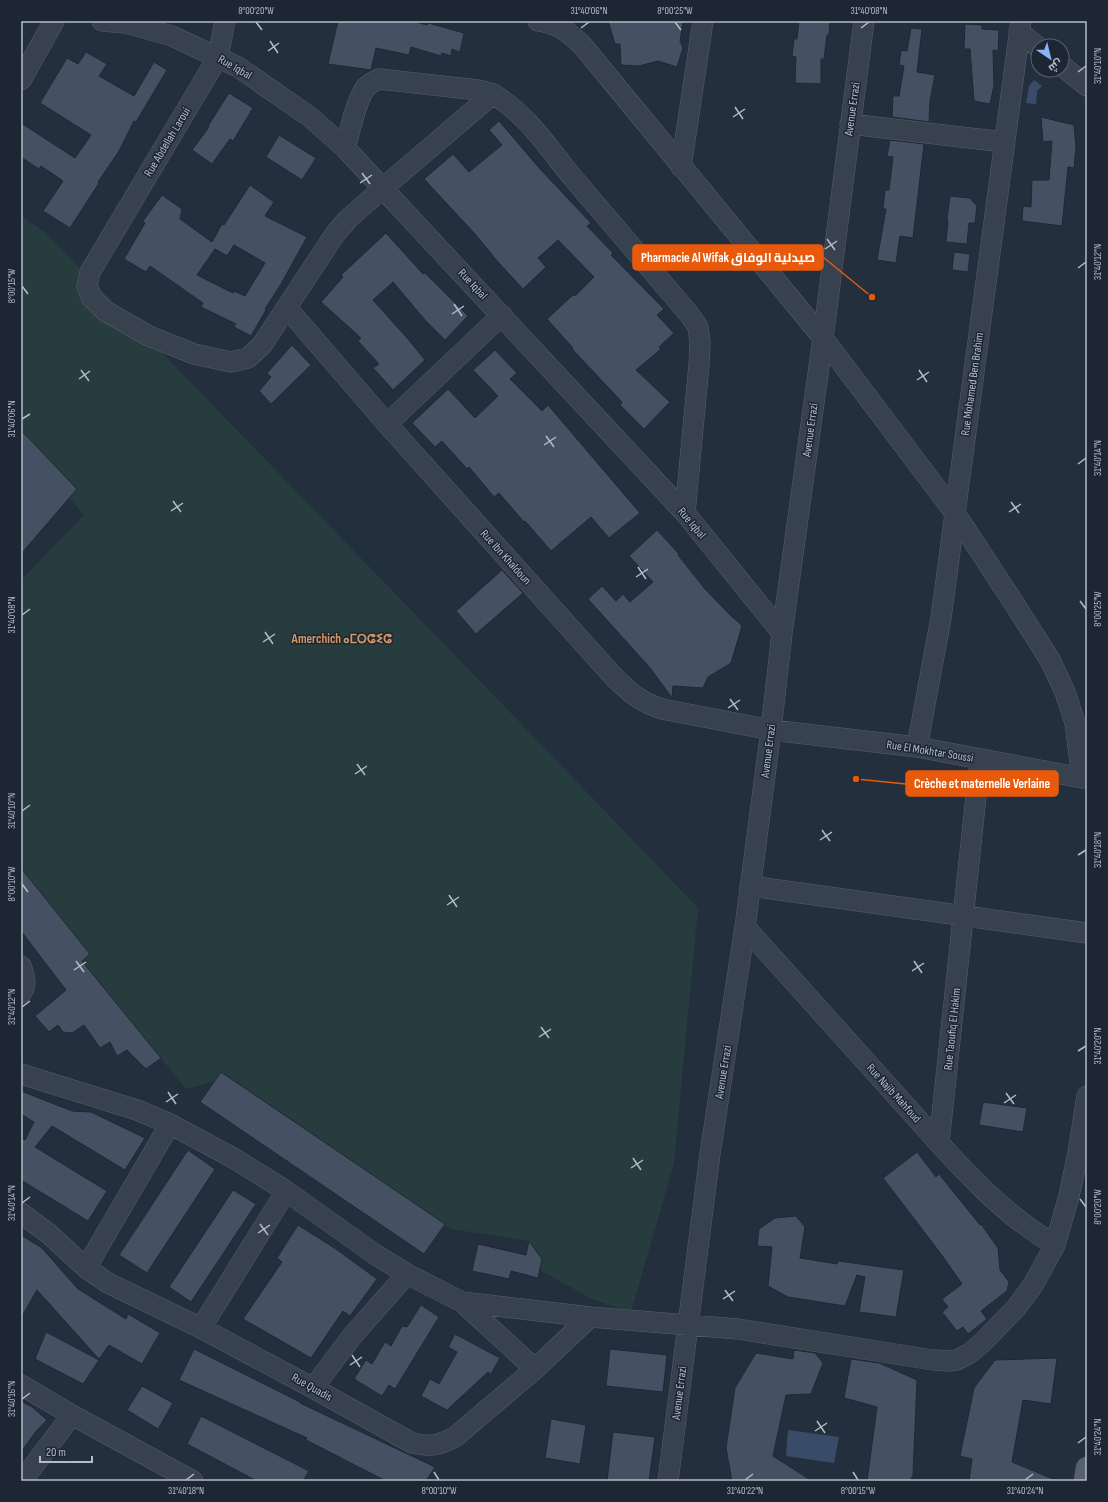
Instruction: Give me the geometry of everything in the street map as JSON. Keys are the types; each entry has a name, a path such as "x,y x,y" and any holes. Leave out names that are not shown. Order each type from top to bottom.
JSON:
{"main road":[{"path":"1085,1481 1087,1468"}],"street":[{"path":"21,80 54,21"},
{"name":"Rue Iqbal","path":"102,21 131,25 172,36 238,67 310,117 345,148 685,513 782,633"},
{"name":"Rue Abdellah Laroui","path":"225,21 218,57 97,259 90,272 87,286 91,296 105,311 149,336 194,354 231,362 248,358 262,345 286,308"},
{"path":"538,21 554,24 567,31 582,45 823,338 955,513 1050,660 1065,692 1075,723 1085,777"},
{"path":"681,166 703,21"},
{"name":"Avenue Errazi","path":"668,1481 710,1154 745,927 772,730 782,633 823,338 864,21"},
{"path":"1020,27 1030,38"},
{"name":"Rue Mohamed Ben Brahim","path":"917,747 941,618 1020,27"},
{"path":"1070,72 1087,86"},
{"path":"345,148 360,100 366,88 372,82 380,79 471,89 492,94 507,102 522,115 574,179 689,314 698,327 700,365 685,513"},
{"path":"286,308 335,234 348,219 492,94"},
{"path":"850,124 1004,142"},
{"name":"Rue Ibn Khaldoun","path":"286,308 387,424 613,676 636,698 662,710 772,730"},
{"path":"387,424 502,315"},
{"name":"Rue El Mokhtar Soussi","path":"772,730 917,747 1085,777"},
{"name":"Rue Taoufiq El Hakim","path":"939,1143 980,759"},
{"path":"750,886 1087,933"},
{"name":"Rue Najib Mahfoud","path":"745,927 939,1143 999,1204 1032,1231 1055,1245"},
{"path":"21,966 25,981 24,990 21,993"},
{"path":"21,1074 138,1110 170,1124 235,1159 286,1191 407,1274 462,1302 535,1368"},
{"path":"462,1302 590,1317 738,1329 933,1360 957,1360 982,1344 1016,1308 1033,1285 1055,1245 1069,1196 1077,1160 1087,1096"},
{"path":"86,1268 170,1124"},
{"path":"201,1328 286,1191"},
{"name":"Rue Quadis","path":"21,1213 54,1238 86,1268 108,1283 201,1328 412,1443 428,1446 441,1444 455,1437 535,1368 590,1317"},
{"path":"313,1388 353,1335 407,1274"},
{"path":"21,1385 191,1481"},
{"path":"22,1481 72,1415"}],"green space":[{"path":"21,216 46,233 698,908 674,1163 631,1312 592,1299 540,1270 529,1241 451,1229 227,1078 186,1089 89,970 21,882 21,580 84,515 21,443"}],"water":[{"path":"1034,80 1042,86 1037,91 1036,104 1026,103 1029,86"},
{"path":"788,1430 839,1437 834,1463 786,1456"}],"building":[{"path":"338,21 412,21 427,25 428,23 464,33 460,52 452,49 451,56 442,53 441,56 411,47 409,55 376,48 371,70 328,64"},
{"path":"608,21 683,21 680,41 683,48 677,67 658,61 639,66 621,65 620,44 615,44"},
{"path":"799,21 830,21 824,59 821,59 821,84 795,83 796,57 792,56 794,39 797,39"},
{"path":"965,24 982,25 982,29 999,30 998,51 993,50 994,85 990,104 974,101 970,49 964,49"},
{"path":"911,28 922,29 917,72 935,75 930,101 929,122 892,117 893,96 899,96 904,66 899,65 901,50 907,51"},
{"path":"86,52 107,64 99,76 134,96 154,62 167,70 136,122 134,121 119,151 70,228 43,211 63,181 41,166 39,169 21,157 21,123 75,158 91,135 40,103 67,58 78,64"},
{"path":"229,93 253,108 233,141 230,139 212,164 192,150 209,127 208,126"},
{"path":"1041,117 1074,125 1076,147 1074,168 1068,167 1062,226 1022,221 1023,206 1031,207 1032,180 1049,180 1052,141 1043,142"},
{"path":"499,121 541,170 591,223 587,226 613,253 611,255 664,309 657,315 674,333 659,347 661,349 636,370 670,402 644,429 620,405 622,402 572,349 573,348 547,319 574,294 575,296 594,277 558,240 538,258 546,267 523,289 424,179 453,154 469,172 502,145 489,130"},
{"path":"279,135 316,158 302,180 266,157"},
{"path":"890,140 924,144 913,238 900,236 896,263 877,260 886,209 883,209 885,190 889,190 893,157 887,156"},
{"path":"250,185 274,202 265,216 307,237 251,336 234,327 236,324 201,307 203,303 150,266 146,272 124,259 145,223 143,221 162,195 182,209 180,219 212,242 222,224 224,225","holes":["234,245 265,263 245,296 234,291 233,293 197,275 215,249 227,256"]},
{"path":"950,196 970,198 977,206 975,223 969,223 967,244 946,242"},
{"path":"386,233 423,274 425,273 468,316 445,340 425,320 393,282 373,300 425,360 393,390 373,368 379,364 358,341 361,338 321,302 343,277 341,275"},
{"path":"954,252 970,254 968,272 952,270"},
{"path":"292,345 311,365 271,404 259,391 271,377 267,373"},
{"path":"495,350 517,373 510,379 542,411 548,405 640,513 609,538 591,517 551,551 499,493 494,497 469,467 467,469 442,441 435,447 412,423 448,389 475,418 498,396 473,370"},
{"path":"21,430 77,489 21,554"},
{"path":"657,530 679,554 678,555 705,589 742,626 731,663 708,677 703,688 673,686 672,698 651,669 588,599 602,586 616,601 623,594 630,602 653,582 629,556"},
{"path":"502,570 523,593 476,634 456,611"},
{"path":"21,868 90,954 82,961 161,1058 146,1069 127,1050 117,1056 110,1042 100,1048 84,1025 72,1033 63,1032 58,1025 49,1032 35,1016 66,990 21,931"},
{"path":"221,1072 445,1224 424,1254 200,1102"},
{"path":"21,1091 72,1111 91,1112 145,1138 125,1170 52,1126 35,1147 107,1191 88,1221 21,1180 21,1138 25,1140 34,1122 21,1114"},
{"path":"983,1102 1027,1108 1023,1132 979,1125"},
{"path":"188,1150 215,1169 147,1273 119,1255"},
{"path":"917,1152 936,1177 939,1174 980,1225 981,1224 998,1248 1000,1270 1009,1282 1007,1291 981,1311 987,1319 968,1334 963,1327 957,1331 942,1312 948,1307 942,1299 962,1284 883,1178"},
{"path":"233,1190 256,1204 191,1302 169,1287"},
{"path":"796,1216 805,1227 800,1258 837,1264 838,1261 904,1270 896,1317 859,1312 865,1277 857,1275 845,1306 788,1297 768,1286 772,1247 757,1246 759,1229 775,1218"},
{"path":"298,1225 336,1249 377,1279 350,1316 343,1311 311,1358 243,1319 282,1262 277,1258"},
{"path":"21,1235 42,1248 78,1289 126,1319 128,1314 160,1333 142,1364 109,1345 99,1359 37,1290 21,1318"},
{"path":"529,1241 542,1259 538,1278 511,1271 509,1279 472,1271 478,1244 526,1255"},
{"path":"421,1305 439,1317 395,1389 389,1385 382,1396 354,1379 366,1360 372,1364 385,1342 391,1346 402,1326 407,1327"},
{"path":"46,1332 99,1360 83,1384 35,1359"},
{"path":"455,1334 500,1358 491,1374 488,1372 447,1410 421,1396 430,1379 439,1384 457,1352 448,1347"},
{"path":"194,1349 300,1403 435,1467 426,1481 386,1481 306,1440 307,1438 179,1380"},
{"path":"610,1349 667,1355 663,1392 606,1386"},
{"path":"794,1350 815,1353 823,1363 811,1394 786,1395 773,1456 812,1481 732,1481 726,1448 735,1388 756,1353 793,1359"},
{"path":"1057,1358 1051,1404 1023,1400 1012,1462 1058,1481 969,1481 972,1459 960,1456 974,1388 995,1360"},
{"path":"851,1359 879,1363 917,1380 913,1475 910,1481 867,1481 877,1407 844,1398"},
{"path":"142,1386 173,1403 158,1429 127,1410"},
{"path":"21,1401 32,1407 47,1420 37,1430 21,1452"},
{"path":"201,1416 309,1471 303,1481 257,1481 187,1444"},
{"path":"551,1419 586,1425 580,1464 545,1458"},
{"path":"613,1432 655,1437 649,1481 607,1481"}],"place":[{"name":"Pharmacie Al Wifak صيدلية الوفاق","path":"872,297"},
{"name":"Crèche et maternelle Verlaine","path":"856,779"}],"district":[{"name":"Amerchich ⴰⵎⵔⵛⵉⵛ","path":"342,638"}]}
